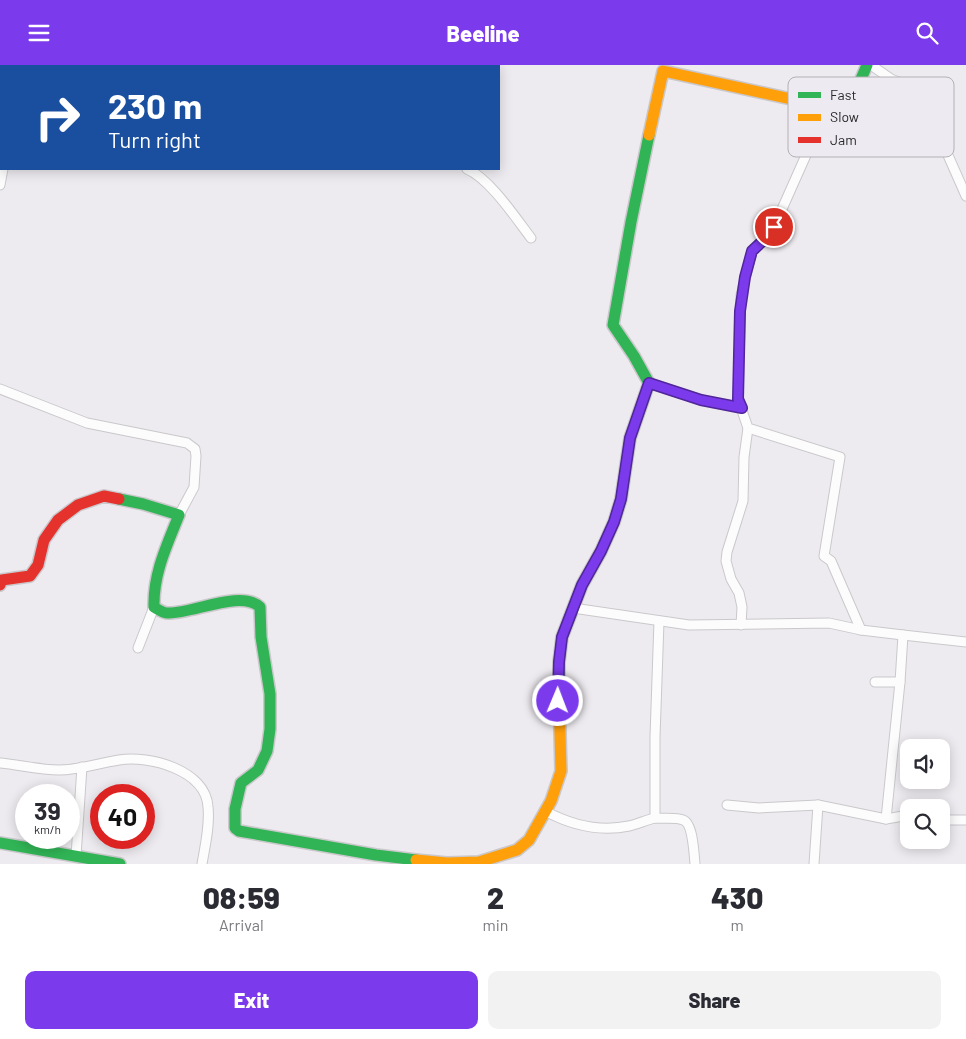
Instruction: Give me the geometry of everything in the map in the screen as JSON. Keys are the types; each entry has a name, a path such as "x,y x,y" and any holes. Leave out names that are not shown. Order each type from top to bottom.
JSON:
{"street":[{"path":"863,77 869,65 888,77"},
{"path":"742,408 694,398 649,383 613,325 631,222 663,71 788,97"},
{"path":"741,625 742,607 726,561 727,551 742,501 744,457 748,428 738,399 741,295 752,251 768,236 774,227 805,157"},
{"path":"949,157 966,196"},
{"path":"0,185 3,170"},
{"path":"469,170 476,173 490,186 531,238"},
{"path":"154,607 162,612 170,613 223,603 248,601 255,602 260,607 270,693 270,729 267,751 258,770 241,783 235,809 235,828 238,831 376,855 447,863 480,862 517,850 529,840 551,801 561,771 558,701 562,637 582,585 601,551 614,522 621,499 632,431 649,383"},
{"path":"0,389 87,423 187,443 194,449 196,456 194,487 178,515 163,554 154,595 154,607 138,648"},
{"path":"748,428 840,457 824,556 831,561 861,630"},
{"path":"0,585 2,581 30,577 38,565 44,541 58,520 78,505 104,496 143,504 178,515"},
{"path":"573,608 690,625 829,623 861,630 966,642"},
{"path":"655,818 654,737 659,621"},
{"path":"886,819 903,635"},
{"path":"875,682 900,682"},
{"path":"1,763 59,770 122,759 156,761 187,774 205,791 208,806 207,833 202,864"},
{"path":"76,855 82,767"},
{"path":"727,805 759,808 818,805 886,819 900,817"},
{"path":"814,864 818,805"},
{"path":"545,811 571,823 592,827 619,827 655,818 682,819 688,823 691,831 695,864"},
{"path":"950,820 966,820"},
{"path":"0,843 120,864"}],"traffic: fast":[{"path":"862,77 867,65"},
{"path":"559,696 559,662 562,637 582,585 601,551 614,522 621,499 630,438 649,383 613,325 649,135"},
{"path":"119,499 179,515 158,571 154,607 168,613 241,600 252,602 260,607 261,637 270,694 270,729 267,751 258,770 241,783 235,809 235,828 239,831 376,855 416,860"},
{"path":"0,843 120,864"}],"traffic: slow":[{"path":"649,135 663,71 788,98"},
{"path":"416,860 447,863 479,862 517,850 529,840 551,801 561,771 559,696"}],"traffic: jam":[{"path":"0,585 2,580 30,576 38,565 44,540 58,520 78,505 104,496 119,499"}],"route":[{"path":"558,701 562,637 582,585 601,551 614,522 621,499 633,425 639,415 649,383 701,400 742,408 738,399 741,295 752,251 768,236 774,227"}]}
